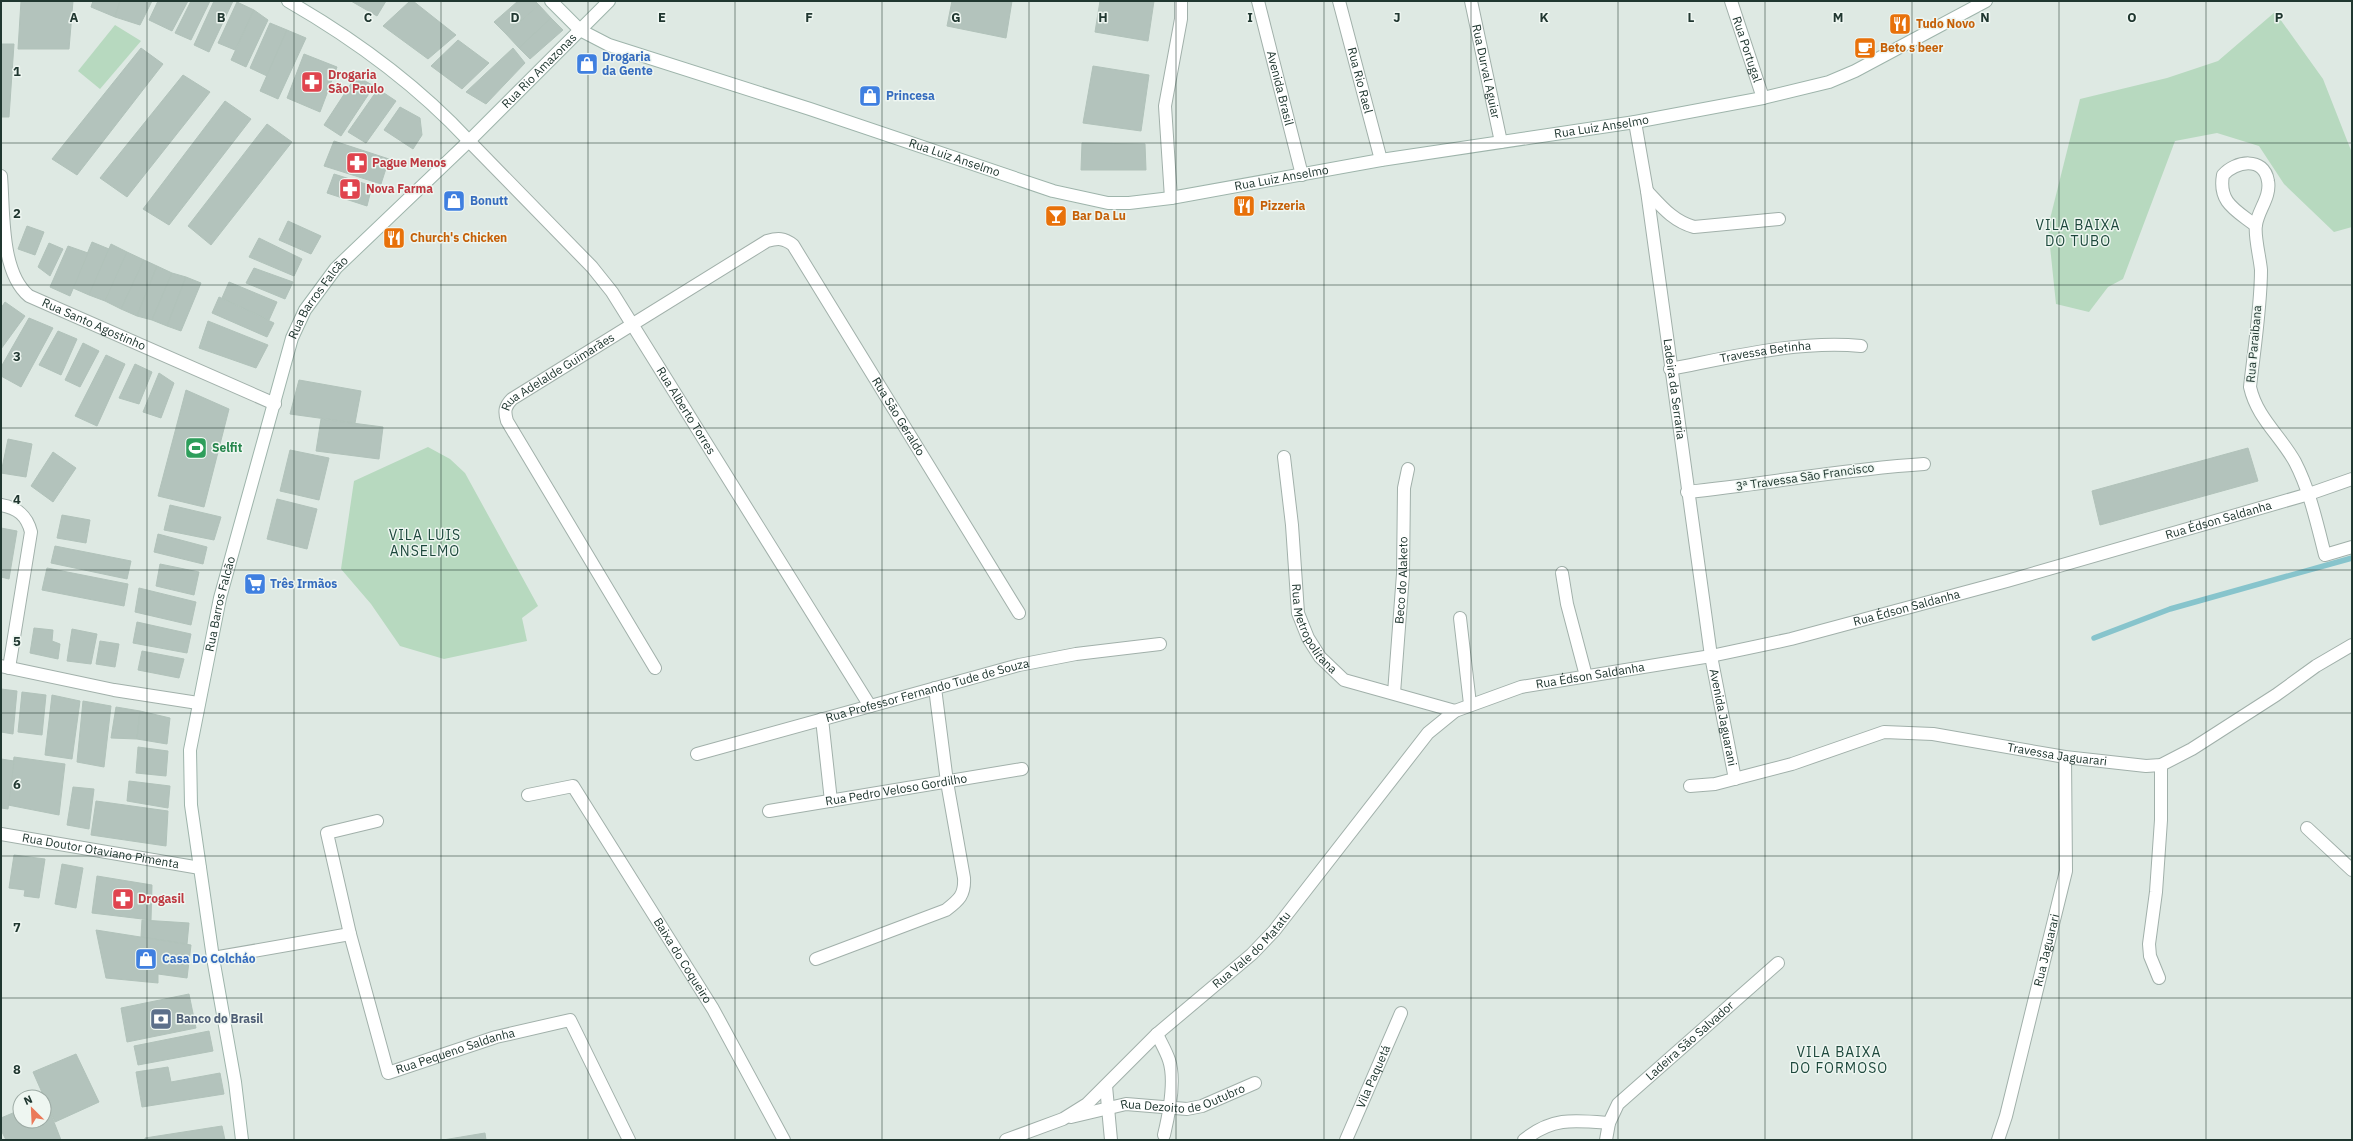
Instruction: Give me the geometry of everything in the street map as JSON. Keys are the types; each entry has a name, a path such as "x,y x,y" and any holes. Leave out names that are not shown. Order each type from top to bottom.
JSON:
{"street":[{"name":"Rua Alberto Torres","path":"288,1 327,24 402,79 444,114 592,267 612,292 870,706"},
{"name":"Rua Luiz Anselmo","path":"551,1 580,30 609,45 810,108 1054,191 1108,203 1129,203 1171,198 1381,160 1635,122 1763,98 1829,82 1855,71 1986,1"},
{"name":"Rua Rio Amazonas","path":"469,141 609,1"},
{"path":"1171,198 1165,106 1181,19 1181,1"},
{"name":"Avenida Brasil","path":"1258,1 1302,175"},
{"name":"Rua Rio Rael","path":"1339,1 1381,160"},
{"name":"Rua Durval Aguiar","path":"1471,1 1501,142"},
{"name":"Rua Portugal","path":"1731,1 1763,98"},
{"name":"Ladeira da Serraria","path":"1635,122 1647,191 1687,492 1712,656"},
{"name":"Rua Barros Falcão","path":"242,1140 235,1082 213,958 189,780 190,750 198,703 220,598 275,404 292,338 305,310 321,286 336,268 469,141"},
{"name":"Rua Paraibana","path":"2256,226 2225,201 2222,193 2223,175 2234,165 2242,162 2258,166 2268,179 2267,196 2256,226 2261,272 2250,386 2254,403 2294,462 2309,494 2325,555 2352,547"},
{"name":"Rua Santo Agostinho","path":"1,176 10,266 17,284 28,296 275,404"},
{"path":"1647,191 1672,217 1682,223 1694,227 1779,219"},
{"name":"Rua Sāo Geraldo","path":"767,241 776,238 786,239 793,245 1019,613"},
{"name":"Rua Adelalde Guimarães","path":"655,668 507,421 504,414 505,406 512,399 631,324 767,241"},
{"name":"Travessa Betinha","path":"1670,368 1765,351 1844,345 1861,346"},
{"name":"Rua Metropolitana","path":"1284,456 1292,525 1298,613 1308,638 1320,657 1344,680 1455,711"},
{"name":"3ª Travessa São Francisco","path":"1687,492 1757,485 1824,474 1924,464"},
{"name":"Beco do Alaketo","path":"1394,693 1403,574 1404,488 1408,469"},
{"name":"Rua Édson Saldanha","path":"1455,711 1470,704 1521,688 1712,656 1791,639 2007,581 2309,494 2352,479"},
{"path":"1,505 20,512 28,520 31,532 5,667 114,690 198,703"},
{"path":"1562,573 1567,604 1586,676"},
{"path":"1460,618 1470,704"},
{"name":"Rua Professor Fernando Tude de Souza","path":"697,754 1026,663 1076,654 1160,644"},
{"name":"Travessa Jaguarari","path":"1690,786 1715,784 1792,764 1884,732 1933,734 2065,757 2146,766 2161,765 2192,749 2276,695 2316,666 2352,645"},
{"name":"Avenida Jaguarani","path":"1712,656 1735,779"},
{"path":"816,959 946,910 962,897 965,889 935,688"},
{"name":"Rua Vale do Matatu","path":"1006,1140 1063,1119 1086,1104 1106,1086 1157,1034 1252,954 1274,931 1428,733 1455,711"},
{"path":"822,719 832,801"},
{"name":"Rua Jaguarari","path":"1998,1140 2006,1116 2066,871 2065,757"},
{"path":"2159,978 2150,956 2161,820 2161,765"},
{"name":"Rua Pedro Veloso Gordilho","path":"769,811 948,782 1022,768"},
{"name":"Baixa do Coqueiro","path":"528,795 573,786 713,1009 784,1140"},
{"name":"Rua Pequeno Saldanha","path":"377,821 327,833 350,934 388,1073 496,1037 570,1020 629,1140"},
{"path":"2307,828 2352,870"},
{"name":"Rua Doutor Otaviano Pimenta","path":"1,834 200,868"},
{"path":"213,958 350,934"},
{"name":"Ladeira São Salvador","path":"1606,1140 1609,1123 1618,1104 1778,963"},
{"name":"Vila Paquetá","path":"1346,1140 1400,1013"},
{"path":"1157,1034 1169,1061 1171,1075 1170,1109 1164,1135"},
{"name":"Rua Dezoito de Outubro","path":"1063,1119 1126,1104 1170,1109 1187,1109 1202,1106 1255,1083"},
{"path":"1106,1086 1109,1108 1110,1140"},
{"path":"1524,1140 1535,1131 1556,1122 1572,1120 1609,1123"}],"green space":[{"path":"2275,12 2323,79 2352,153 2352,227 2334,232 2284,184 2259,146 2217,133 2175,141 2123,279 2108,287 2089,312 2056,304 2048,227 2080,99 2167,78 2218,61"},
{"path":"115,25 141,41 100,89 78,71"},
{"path":"428,447 450,459 465,473 538,606 522,618 527,641 444,659 400,646 371,604 341,569 354,481"}],"building":[{"path":"21,1 73,1 69,49 18,49"},
{"path":"93,1 120,1 115,17 91,7"},
{"path":"120,1 152,1 140,25 115,17"},
{"path":"158,1 188,1 172,31 149,20"},
{"path":"191,1 210,1 191,40 175,33"},
{"path":"214,1 233,1 209,52 194,45"},
{"path":"351,1 386,1 377,16"},
{"path":"410,1 413,1 456,35 428,59 383,26"},
{"path":"518,1 535,1 539,5 506,34 494,22"},
{"path":"952,1 1012,1 1006,38 947,26"},
{"path":"1100,1 1154,1 1148,41 1095,32"},
{"path":"237,2 254,10 235,50 218,43"},
{"path":"539,5 551,18 519,48 506,34"},
{"path":"254,10 268,20 246,67 231,60"},
{"path":"551,18 563,30 530,59 519,48"},
{"path":"270,23 287,30 267,76 250,68"},
{"path":"287,30 306,38 278,99 260,91"},
{"path":"458,40 489,63 462,89 431,66"},
{"path":"1,44 14,44 9,117 1,117"},
{"path":"141,48 163,64 77,175 52,159"},
{"path":"513,48 525,63 486,104 466,92"},
{"name":"Drogaria São Paulo","path":"304,54 337,67 320,112 287,98"},
{"path":"1093,66 1149,75 1141,131 1083,123"},
{"path":"183,75 210,92 127,197 100,178"},
{"path":"356,76 374,86 341,136 324,125"},
{"path":"378,89 396,101 366,143 348,132"},
{"path":"225,101 251,119 169,225 143,209"},
{"path":"400,107 420,118 422,135 413,149 384,130"},
{"path":"267,124 292,142 211,245 188,226"},
{"name":"Pague Menos","path":"334,141 389,159 381,184 324,166"},
{"path":"1082,143 1145,144 1146,170 1081,170"},
{"name":"Nova Farma","path":"334,174 372,186 367,206 327,193"},
{"path":"288,221 321,236 311,254 279,240"},
{"path":"27,226 44,232 35,255 18,249"},
{"path":"259,238 302,259 294,276 249,257"},
{"path":"92,242 109,249 89,295 73,288"},
{"path":"49,243 63,249 50,276 38,267"},
{"path":"111,244 127,252 105,301 89,295"},
{"path":"68,246 88,253 70,296 50,287"},
{"path":"127,252 144,260 121,309 105,301"},
{"path":"144,260 157,266 137,316 121,309"},
{"path":"157,266 172,273 152,320 137,316"},
{"path":"254,268 293,282 285,299 246,283"},
{"path":"172,273 186,277 167,326 152,320"},
{"path":"186,277 201,283 181,331 167,326"},
{"path":"229,282 277,302 269,320 222,298"},
{"path":"219,297 274,323 267,337 212,313"},
{"path":"5,302 25,316 1,349 1,308"},
{"path":"29,318 53,328 21,387 1,376 1,367"},
{"path":"208,321 268,345 256,368 199,348"},
{"path":"58,331 77,339 61,375 39,365"},
{"path":"83,343 99,351 80,387 65,380"},
{"path":"106,355 125,364 97,426 75,416"},
{"path":"135,364 152,372 139,404 119,398"},
{"path":"159,373 174,383 161,418 143,412"},
{"path":"299,380 361,391 355,423 290,414"},
{"path":"186,390 229,409 204,507 158,496"},
{"path":"321,419 383,427 379,459 316,451"},
{"path":"8,439 32,444 26,477 1,473"},
{"path":"2248,448 2258,481 2100,525 2092,491"},
{"path":"290,450 329,458 319,500 280,491"},
{"path":"53,452 76,468 53,502 31,486"},
{"path":"277,499 317,509 307,549 267,539"},
{"path":"170,505 221,517 214,540 164,530"},
{"path":"62,515 90,520 86,543 57,538"},
{"path":"1,528 17,531 9,579 1,577"},
{"path":"158,534 207,547 203,564 154,552"},
{"path":"55,546 131,561 127,579 51,563"},
{"path":"160,564 199,572 194,595 156,586"},
{"path":"47,568 128,584 124,606 42,590"},
{"path":"139,588 196,602 191,625 135,612"},
{"path":"137,622 191,634 187,653 133,643"},
{"path":"34,628 53,630 52,641 60,644 58,659 30,653"},
{"path":"72,629 97,634 91,664 67,661"},
{"path":"100,641 119,644 115,667 96,664"},
{"path":"142,651 184,659 179,678 138,670"},
{"path":"1,689 17,691 13,734 1,732"},
{"path":"22,692 46,695 42,735 18,732"},
{"path":"52,695 80,701 72,759 45,755"},
{"path":"83,701 111,706 104,767 77,762"},
{"path":"116,707 140,711 137,739 111,738"},
{"path":"140,711 170,718 167,744 137,739"},
{"path":"138,747 168,751 166,776 136,773"},
{"path":"14,757 65,764 59,815 8,805"},
{"path":"1,759 14,761 8,809 1,808"},
{"path":"129,781 170,786 168,808 127,801"},
{"path":"73,787 94,789 89,829 67,825"},
{"path":"96,801 168,811 166,846 91,835"},
{"path":"14,855 45,859 39,898 24,896 25,890 9,888"},
{"path":"62,864 83,868 76,908 55,904"},
{"name":"Drogasil","path":"97,876 152,885 151,920 92,913"},
{"path":"142,920 189,923 187,944 141,937"},
{"name":"Casa Do Colcháo","path":"96,930 191,945 187,978 158,974 158,983 106,978"},
{"path":"189,994 196,1028 127,1042 121,1008"},
{"path":"209,1031 213,1051 138,1065 134,1046"},
{"path":"76,1054 99,1102 55,1122 52,1115 52,1089 40,1089 33,1072"},
{"path":"168,1067 171,1082 220,1073 224,1094 142,1107 136,1072"},
{"path":"12,1113 12,1129 52,1129 52,1117 61,1140 6,1140 1,1130 1,1118"},
{"path":"222,1126 225,1140 145,1140 145,1138"},
{"path":"485,1133 486,1140 443,1140"}],"waterway":[{"path":"2094,638 2170,609 2352,558"}],"place":[{"name":"Tudo Novo","path":"1900,24"},
{"name":"Beto s beer","path":"1865,48"},
{"name":"Drogaria da Gente","path":"587,64"},
{"name":"Drogaria São Paulo","path":"312,82"},
{"name":"Princesa","path":"870,96"},
{"name":"Pague Menos","path":"357,163"},
{"name":"Nova Farma","path":"350,189"},
{"name":"Bonutt","path":"454,201"},
{"name":"Pizzeria","path":"1244,206"},
{"name":"Bar Da Lu","path":"1056,216"},
{"name":"Church's Chicken","path":"394,238"},
{"name":"Selfit","path":"196,448"},
{"name":"Três Irmãos","path":"255,584"},
{"name":"Drogasil","path":"123,899"},
{"name":"Casa Do Colcháo","path":"146,959"},
{"name":"Banco do Brasil","path":"161,1019"}],"district":[{"name":"VILA BAIXA DO TUBO","path":"2078,234"},
{"name":"VILA LUIS ANSELMO","path":"425,544"},
{"name":"VILA BAIXA DO FORMOSO","path":"1839,1060"}]}
